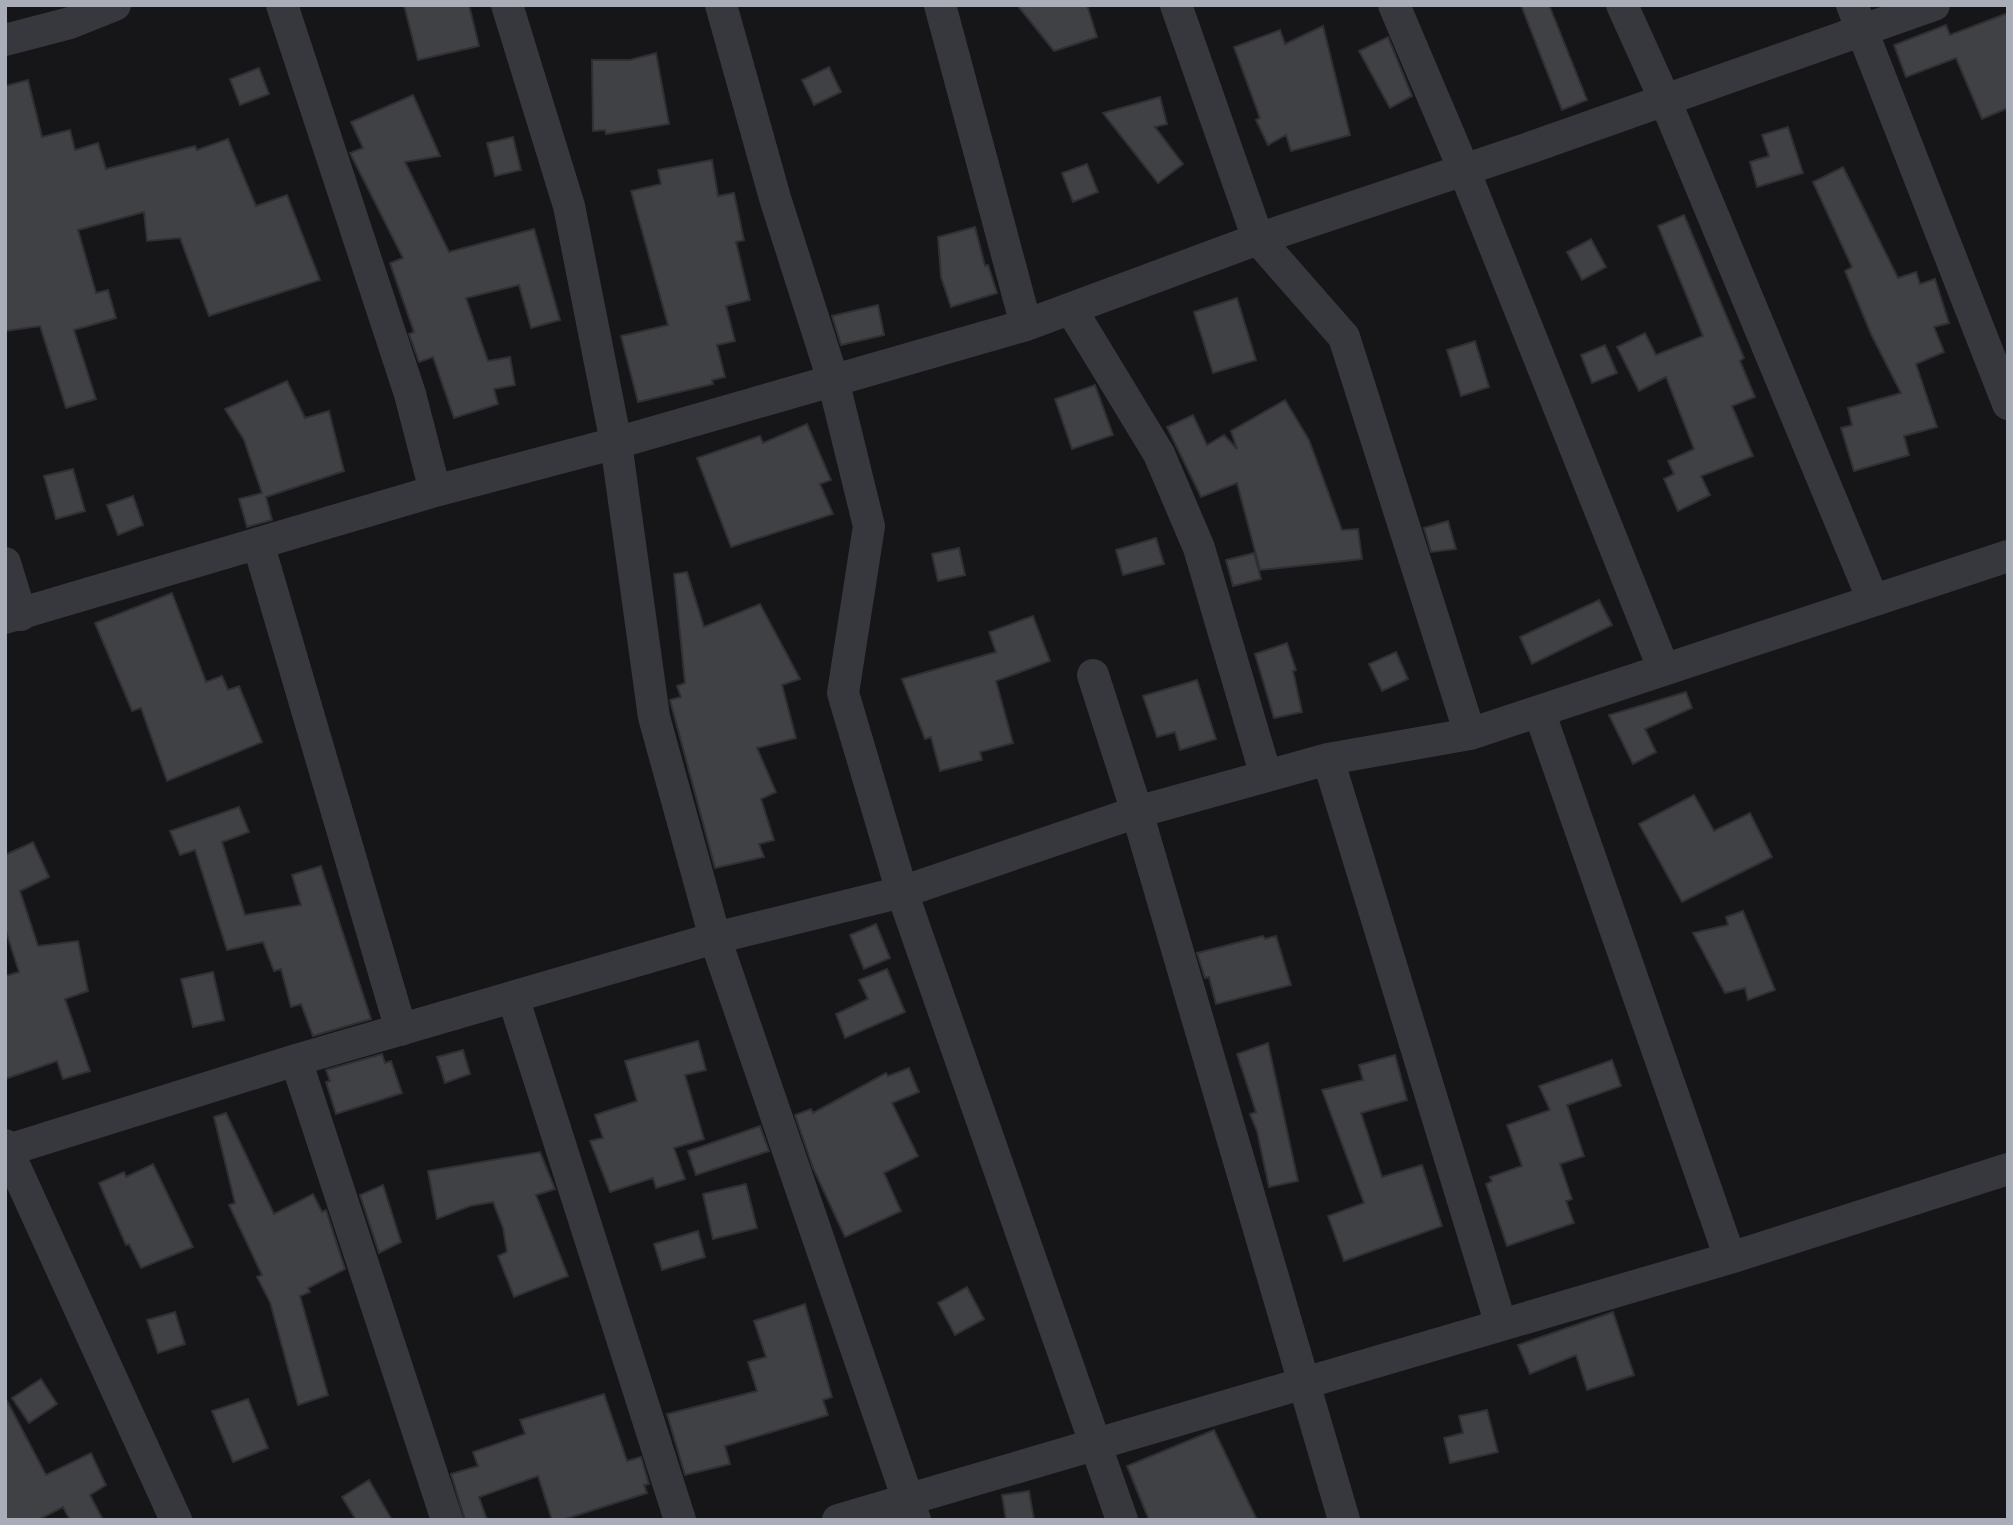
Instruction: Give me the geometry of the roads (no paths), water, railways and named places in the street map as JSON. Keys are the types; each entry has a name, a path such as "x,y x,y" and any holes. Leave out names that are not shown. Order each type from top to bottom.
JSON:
{"street":[{"path":"5,40 68,14 115,5"},
{"path":"282,5 410,394 435,491"},
{"path":"507,5 569,206 616,443 654,717 715,938 912,1509"},
{"path":"720,5 775,198 833,380 869,526 843,693 902,892 1122,1520"},
{"path":"940,5 1026,325"},
{"path":"1176,5 1258,239 1344,337 1471,734"},
{"path":"1394,5 1464,170 1664,670"},
{"path":"1622,5 1665,100 1873,600"},
{"path":"5,563 13,616 435,491 616,443 1026,325 1258,239 1665,100 1858,18 1934,5"},
{"path":"1858,18 2008,404"},
{"path":"1071,309 1158,454 1199,548 1266,776"},
{"path":"258,543 401,1030"},
{"path":"176,1520 6,1149 296,1060 715,938 902,892 1137,812 1328,759 1471,734 2008,556"},
{"path":"1093,675 1137,812 1344,1520"},
{"path":"1539,711 1730,1258"},
{"path":"1328,759 1502,1325"},
{"path":"513,997 680,1520"},
{"path":"296,1060 447,1520"},
{"path":"838,1520 912,1509 1097,1444 1730,1258 2008,1169"}]}
